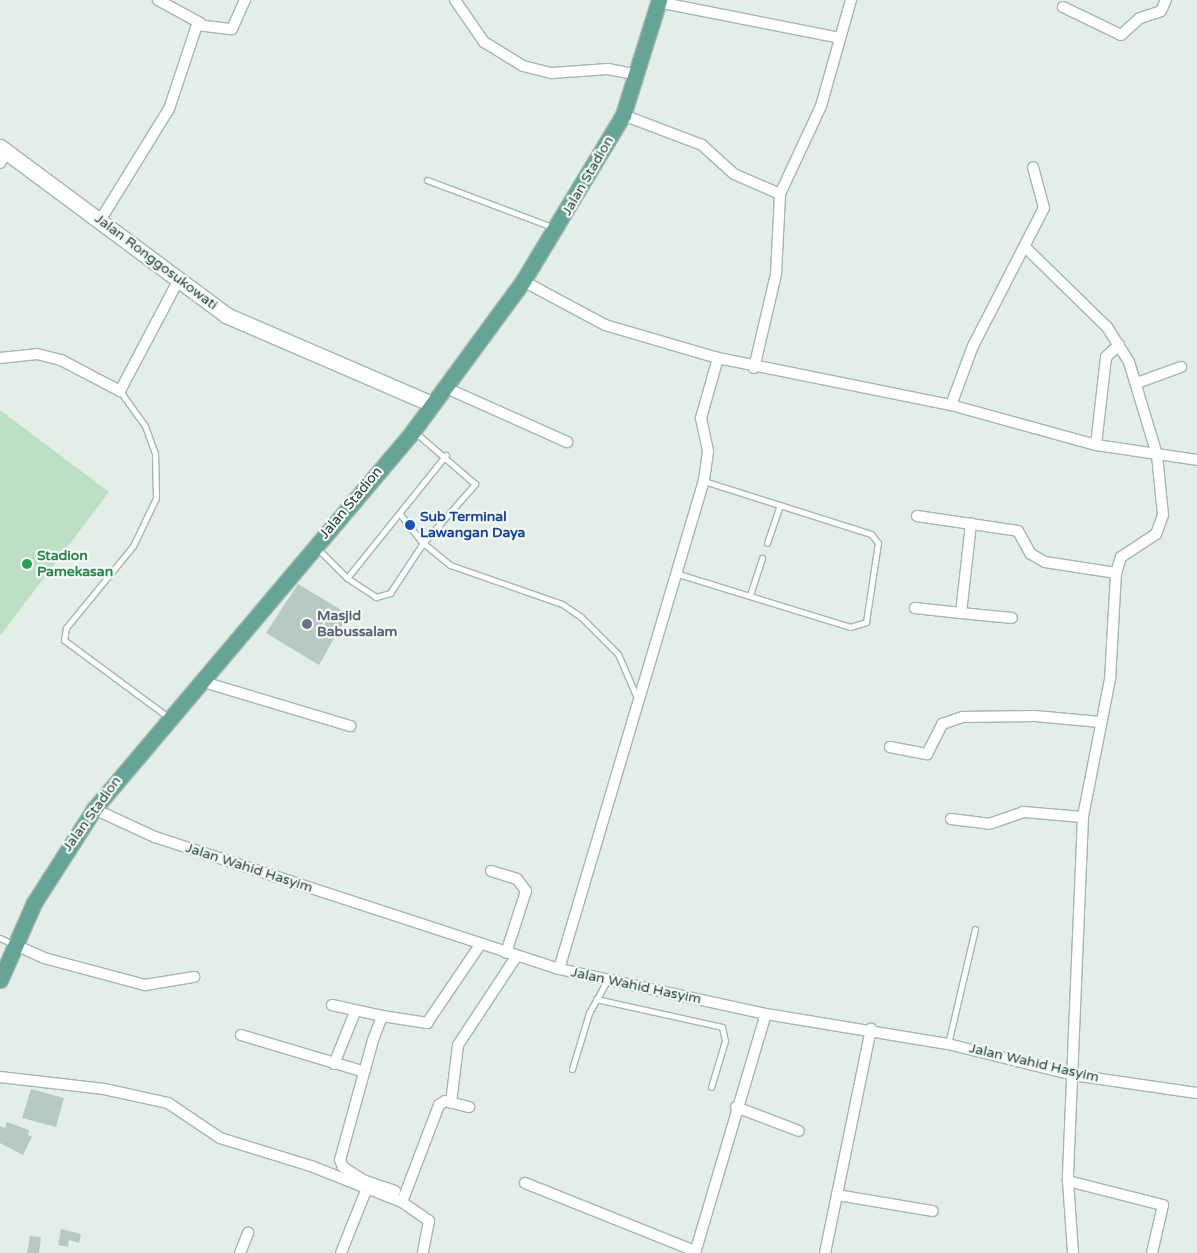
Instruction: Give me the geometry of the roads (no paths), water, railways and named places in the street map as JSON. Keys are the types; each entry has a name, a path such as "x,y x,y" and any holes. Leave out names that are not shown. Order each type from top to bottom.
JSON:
{"main road":[{"name":"Jalan Stadion","path":"0,980 7,941 94,809 168,717 413,431 523,281 557,229 623,116 638,75 658,1"},
{"name":"Jalan Ronggosukowati","path":"2,154 101,219 178,282 252,328 432,404"}],"street":[{"path":"158,0 200,23 232,29 245,0"},
{"path":"455,0 484,42 523,66 552,73 608,69 638,75"},
{"path":"754,368 776,274 780,194 821,106 851,0"},
{"path":"1063,7 1121,35 1140,18 1161,11 1166,0"},
{"path":"658,1 839,38"},
{"path":"101,219 169,109 200,23"},
{"path":"623,116 702,146 734,174 780,194"},
{"path":"951,405 973,346 1044,208 1033,167"},
{"path":"1025,247 1076,294 1120,345 1137,383 1157,455 1161,525 1156,534 1121,557 1116,573 1110,678 1083,816 1068,1181 1073,1253"},
{"path":"523,281 605,325 754,368 951,405 1096,445 1197,460"},
{"path":"0,358 37,354 61,360 120,391 178,282"},
{"path":"1096,445 1106,357 1120,345"},
{"path":"559,969 674,573 704,480 708,451 702,418 718,358"},
{"path":"1137,383 1182,367"},
{"path":"444,387 567,442"},
{"path":"917,516 1018,531 1032,554 1045,562 1116,573"},
{"path":"961,613 971,524"},
{"path":"916,608 1012,618"},
{"path":"200,681 350,726"},
{"path":"890,747 927,754 942,724 962,718 1028,716 1100,722"},
{"name":"Jalan Wahid Hasyim","path":"94,809 155,837 516,957 559,969 766,1014 871,1029 948,1044 1073,1074 1197,1093"},
{"path":"951,819 989,824 1023,812 1083,816"},
{"path":"490,871 517,879 526,891 506,953"},
{"path":"7,941 68,965 145,985 194,977"},
{"path":"332,1005 355,1012 427,1023 480,945"},
{"path":"451,1102 458,1046 516,957"},
{"path":"334,1064 355,1012"},
{"path":"525,1183 695,1252 736,1107 766,1014"},
{"path":"382,1016 340,1160 343,1167 363,1180 395,1191"},
{"path":"825,1253 871,1029"},
{"path":"241,1035 365,1072"},
{"path":"0,1077 104,1089 168,1103 220,1138 367,1188 402,1202 429,1221 423,1253"},
{"path":"402,1202 438,1105 451,1102 469,1107"},
{"path":"736,1107 799,1131"},
{"path":"1068,1181 1163,1206 1152,1253"},
{"path":"341,1253 367,1188"},
{"path":"837,1195 933,1211"},
{"path":"240,1253 248,1233"}],"lane":[{"path":"427,180 557,229"},
{"path":"120,391 145,426 156,453 156,498 133,546 66,628 64,640 168,717"},
{"path":"315,546 347,578 376,597 384,597 423,543 475,484 446,455 413,431"},
{"path":"347,578 446,455"},
{"path":"674,573 850,627 866,622 878,543 871,534 704,480"},
{"path":"767,543 780,505"},
{"path":"400,514 423,543 450,565 562,604 581,617 618,654 637,698"},
{"path":"750,595 762,558"},
{"path":"948,1044 975,929"},
{"path":"572,1069 596,999 607,979"},
{"path":"596,999 722,1027 725,1041 711,1087"}],"place":[{"name":"Sub Terminal Lawangan Daya","path":"410,525"},
{"name":"Stadion Pamekasan","path":"27,564"},
{"name":"Masjid Babussalam","path":"307,624"}]}
